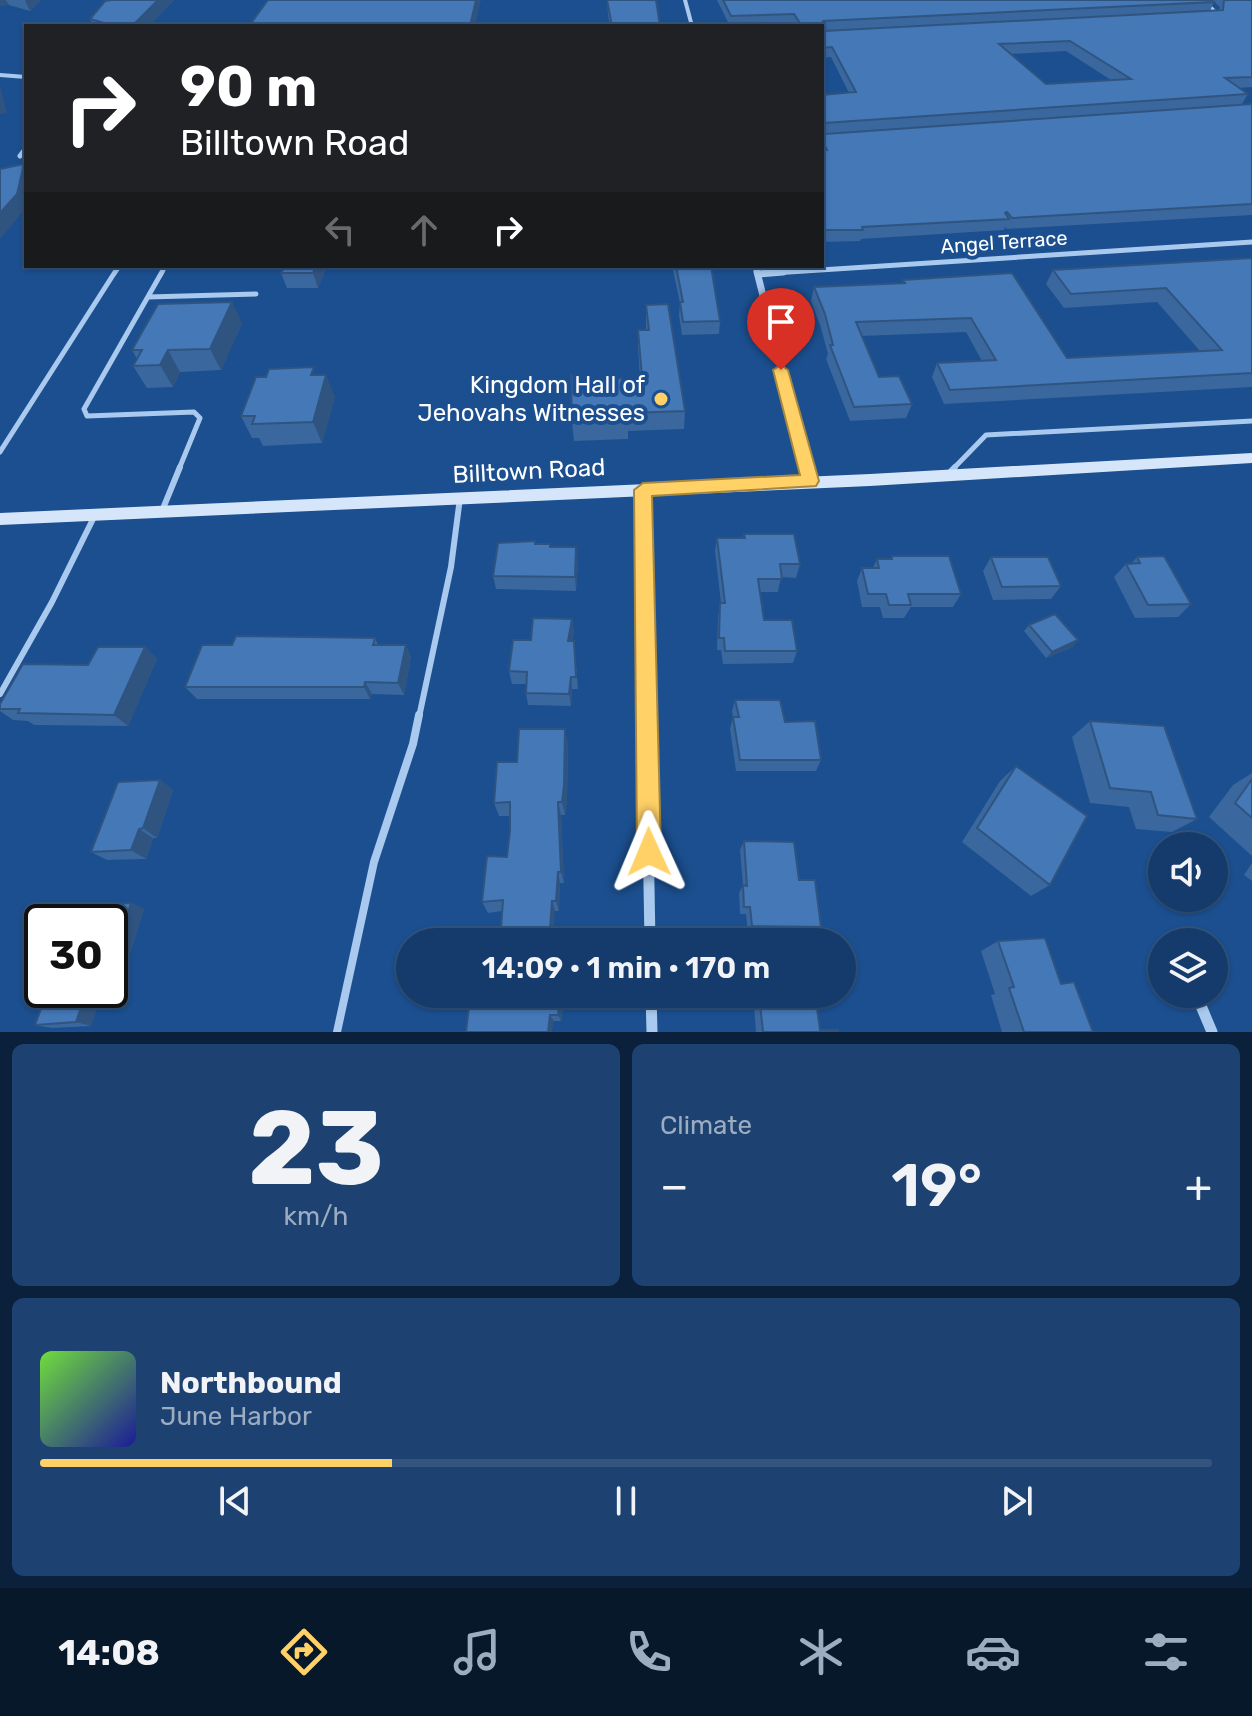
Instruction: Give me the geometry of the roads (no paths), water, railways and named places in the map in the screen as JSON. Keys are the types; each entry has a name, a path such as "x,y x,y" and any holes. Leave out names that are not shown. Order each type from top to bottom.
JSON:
{"main road":[{"name":"Billtown Road","path":"0,519 1252,458"}],"street":[{"path":"685,0 691,24"},
{"path":"1202,18 1217,14 1203,0"},
{"path":"0,75 24,77"},
{"path":"20,156 24,151"},
{"name":"Angel Terrace","path":"824,266 1252,242"},
{"name":"Angel Terrace","path":"756,270 791,268"},
{"path":"756,270 810,481"},
{"path":"643,490 650,928"},
{"path":"651,1008 652,1032"},
{"path":"1202,1008 1212,1032"}],"lane":[{"path":"0,452 118,268"},
{"path":"162,511 200,418 194,412 87,416 84,409 165,268"},
{"path":"148,297 256,294"},
{"path":"947,475 986,435 1252,421"},
{"path":"337,1032 374,862 413,744 451,567 460,498"},
{"path":"0,694 52,602 95,515"}],"place":[{"name":"Kingdom Hall of Jehovahs Witnesses","path":"661,399"}]}
